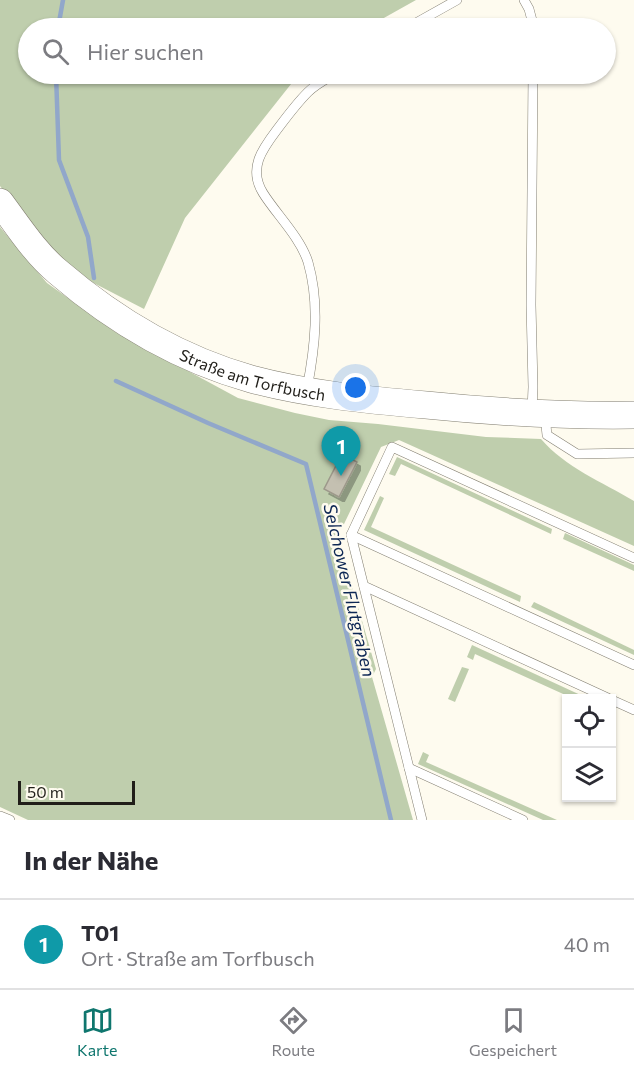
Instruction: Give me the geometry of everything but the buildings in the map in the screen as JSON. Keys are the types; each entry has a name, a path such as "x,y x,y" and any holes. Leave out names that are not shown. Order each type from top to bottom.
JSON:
{"street":[{"name":"Straße am Torfbusch","path":"0,202 32,244 57,271 137,329 214,367 251,379 307,391 392,402 538,414 634,415"}],"lane":[{"path":"426,18 457,0"},
{"path":"524,0 531,18"},
{"path":"307,391 315,342 314,289 307,260 284,219 262,191 256,176 258,158 264,146 310,90 319,84"},
{"path":"533,84 531,305 533,387 538,414 547,435 577,454 634,453"},
{"path":"422,820 351,535 392,447 634,558"},
{"path":"351,535 634,665"},
{"path":"364,586 599,694"},
{"path":"616,702 634,710"},
{"path":"409,768 523,820"},
{"path":"0,816 10,820"}],"green space":[{"path":"0,0 416,0 384,18 18,18 18,84 291,84 185,218 144,309 84,278 42,241 0,186"},
{"path":"0,227 47,283 114,331 238,398 329,420 486,437 541,439 573,466 634,501 634,546 399,440 381,447 344,524 336,531 376,669 372,677 413,820 28,820 0,807"},
{"path":"397,457 552,529 551,534 401,464 395,476 389,474"},
{"path":"380,496 384,498 371,527 521,596 520,602 364,530"},
{"path":"565,533 634,565 634,571 563,539"},
{"path":"534,602 634,650 634,655 531,607"},
{"path":"472,645 578,694 563,694 475,654 473,660 467,657"},
{"path":"462,667 469,669 455,702 448,699"},
{"path":"423,752 429,755 426,762 557,820 543,820 418,764"}],"waterway":[{"name":"Selchower Flutgraben","path":"60,18 63,0"},
{"name":"Selchower Flutgraben","path":"56,84 59,160 88,237 94,278"},
{"name":"Selchower Flutgraben","path":"116,381 306,464 391,820"}],"place":[{"name":"T01","path":"341,476"}]}
